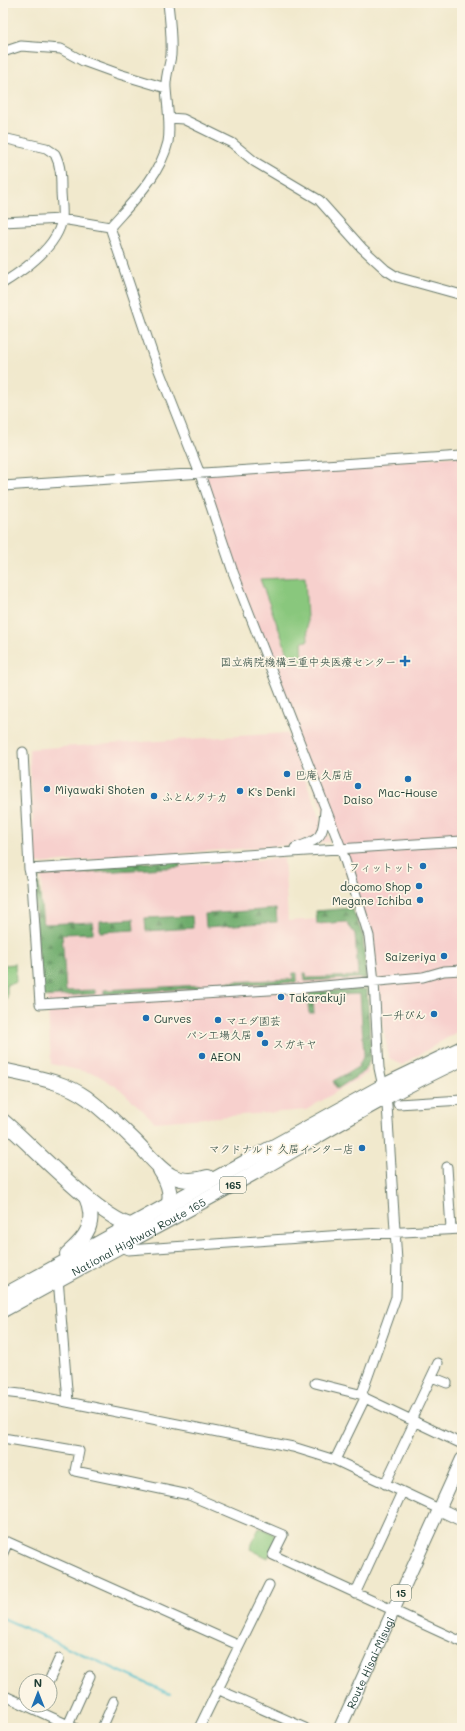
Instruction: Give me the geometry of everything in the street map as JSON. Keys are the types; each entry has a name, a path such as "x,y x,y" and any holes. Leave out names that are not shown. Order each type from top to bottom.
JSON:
{"highway":[{"name":"National Highway Route 165","path":"3,1296 280,1142 389,1096 462,1048"},
{"name":"National Highway Route 165","path":"3,1310 58,1278 157,1226 389,1096 462,1059"},
{"path":"3,1070 42,1078 67,1087 86,1098 136,1141 156,1164 167,1181 169,1187 169,1204 157,1226 131,1226 113,1218 86,1197 4,1123"},
{"path":"3,1074 19,1074"},
{"path":"156,1164 176,1178 184,1181 198,1180 217,1174 280,1142"},
{"path":"44,1273 73,1249 86,1234 92,1216 86,1197"}],"main road":[{"name":"Route Hisai-Misugi","path":"340,1728 462,1459"},
{"path":"439,1509 462,1520"}],"street":[{"path":"110,227 139,196 160,163 168,142 169,118 166,88 171,47 168,3"},
{"path":"3,52 21,46 61,49 83,61 119,74 166,88"},
{"path":"169,118 183,119 223,138 232,143 255,162 319,200 362,248 386,270 397,277 462,295"},
{"path":"3,138 46,148 55,154 61,174 62,219 56,236 50,245 41,254 3,283"},
{"path":"3,222 62,219 110,227"},
{"path":"110,227 153,355 200,474 233,572 341,848 369,936 380,1068 389,1096 397,1261 396,1297 363,1390 364,1396 335,1460"},
{"path":"3,486 462,456"},
{"path":"23,752 29,869 32,882 40,1004 302,988 423,977 444,971 462,970"},
{"path":"282,852 317,840 323,829 325,807"},
{"path":"29,869 462,841"},
{"path":"389,1096 462,1100"},
{"path":"447,1167 450,1229"},
{"path":"118,1246 128,1250 395,1232 462,1229"},
{"path":"58,1278 68,1402"},
{"path":"385,1484 438,1363"},
{"path":"432,1377 448,1384"},
{"path":"315,1383 364,1396 462,1444"},
{"path":"3,1392 37,1396 293,1447 335,1460 439,1509"},
{"path":"3,1438 79,1451 75,1471 189,1495 283,1535 273,1555 462,1642"},
{"path":"355,1594 402,1492"},
{"path":"3,1553 8,1542 238,1645"},
{"path":"199,1728 268,1585"},
{"path":"53,1673 59,1659"},
{"path":"46,1713 71,1727 90,1676"},
{"path":"217,1689 305,1728"},
{"path":"3,1696 18,1701"},
{"path":"102,1728 114,1701"}],"shaded area":[{"path":"462,456 462,1029 402,1065 389,1058 374,982 369,936 200,474"},
{"path":"287,733 330,842 35,864 29,749"},
{"path":"284,858 288,921 353,917 356,926 368,1073 306,1110 155,1122 120,1089 96,1074 51,1064 41,875"}],"green space":[{"path":"305,577 308,641 302,642 303,662 291,662 260,579"},
{"path":"180,860 180,867 38,876 43,924 93,922 93,933 62,934 66,991 95,990 95,994 42,997 32,871"},
{"path":"352,908 363,936 366,978 305,981 304,973 306,973 307,978 358,976 355,934 346,922 317,924 316,911"},
{"path":"276,909 277,922 206,927 205,914"},
{"path":"192,916 193,928 146,931 145,918"},
{"path":"133,919 134,930 100,932 100,921"},
{"path":"15,964 16,983 7,984 7,999 3,1000 3,965"},
{"path":"293,973 297,973 297,982 210,987 210,983 293,979"},
{"path":"201,985 201,988 104,994 104,990"},
{"path":"367,989 371,1057 365,1071 337,1089 333,1081 358,1067 364,1055 360,994 317,996 313,999 314,1013 309,1013 307,997 311,992"},
{"path":"259,1527 274,1534 276,1539 268,1558 250,1549"}],"waterway":[{"path":"3,1618 170,1694"}],"place":[{"name":"国立病院機構三重中央医療センター","path":"405,661"},
{"name":"巴庵 久居店","path":"287,774"},
{"name":"Mac-House","path":"408,779"},
{"name":"Daiso","path":"358,786"},
{"name":"Miyawaki Shoten","path":"47,789"},
{"name":"K's Denki","path":"240,791"},
{"name":"ふとんタナカ","path":"154,796"},
{"name":"フィットット","path":"423,866"},
{"name":"docomo Shop","path":"419,886"},
{"name":"Megane Ichiba","path":"420,900"},
{"name":"Saizeriya","path":"444,956"},
{"name":"Takarakuji","path":"281,997"},
{"name":"一升びん","path":"434,1014"},
{"name":"Curves","path":"146,1018"},
{"name":"マエダ園芸","path":"218,1020"},
{"name":"パン工場久居","path":"260,1034"},
{"name":"スガキヤ","path":"265,1043"},
{"name":"AEON","path":"202,1056"},
{"name":"マクドナルド 久居インター店","path":"362,1148"}]}
